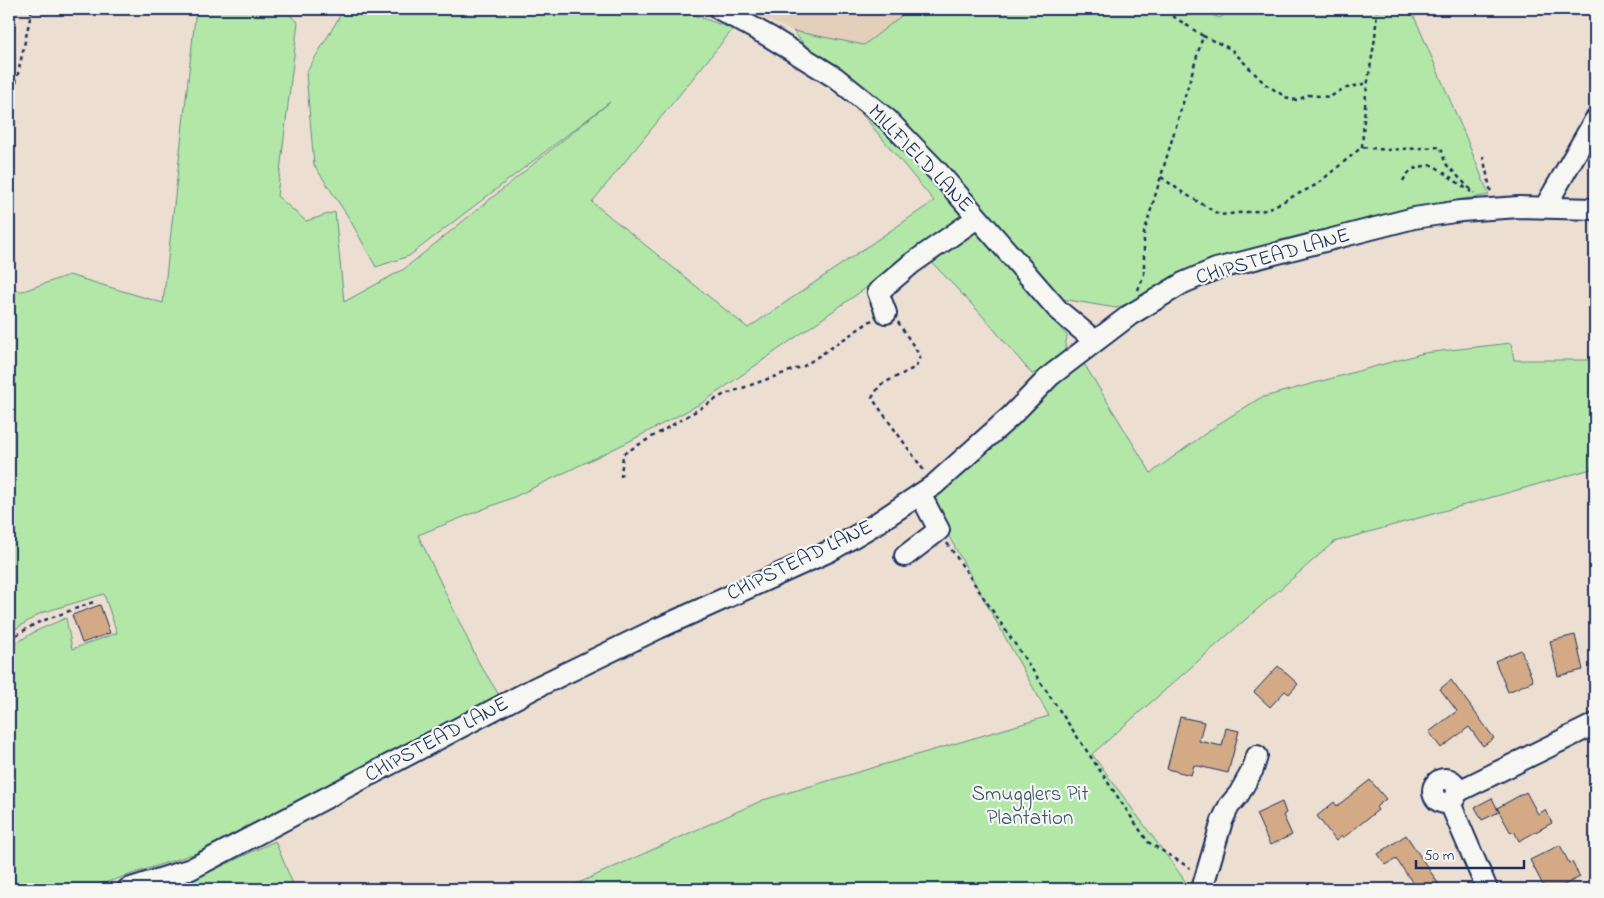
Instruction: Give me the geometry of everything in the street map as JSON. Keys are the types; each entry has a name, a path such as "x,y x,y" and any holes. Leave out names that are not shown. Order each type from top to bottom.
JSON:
{"street":[{"name":"MILLFIELD LANE","path":"719,9 770,37 836,78 887,119 940,174 1060,311 1095,341"},
{"path":"1545,207 1595,120"},
{"name":"CHIPSTEAD LANE","path":"128,889 191,869 535,688 660,628 830,551 927,490 1011,416 1050,376 1130,316 1175,288 1216,269 1414,218 1461,211 1495,209 1545,207 1595,209"},
{"path":"886,313 878,292 911,264 977,218"},
{"path":"905,556 939,530 927,490"},
{"path":"1487,889 1453,797 1595,724"},
{"path":"1201,878 1229,806 1239,794 1253,769 1257,756"}],"path":[{"path":"9,115 32,9"},
{"path":"1162,9 1202,36 1231,49 1265,84 1289,99 1298,100 1308,95 1330,97 1344,90 1367,84"},
{"path":"1161,177 1220,215 1266,210 1316,185 1362,147 1367,84 1375,38 1377,9"},
{"path":"1138,291 1144,274 1144,233 1202,36"},
{"path":"1362,147 1386,150 1441,147 1445,163 1477,196 1433,165 1415,168 1407,173 1402,181"},
{"path":"1483,156 1495,209"},
{"path":"621,477 623,454 723,395 804,366 865,324 886,313 901,324 920,356 916,367 880,384 872,398 927,490"},
{"path":"939,530 1148,842 1201,878"},
{"path":"9,639 37,623 96,601"}],"shaded area":[{"path":"742,9 939,9 861,78 793,31"}],"green space":[{"path":"196,9 283,9 298,22 277,196 306,221 335,212 344,302 404,269 610,102 409,256 376,267 349,218 314,165 306,73 344,9 677,9 733,29 592,202 748,328 934,201 793,31 864,45 910,9 1197,9 1220,18 1232,9 1411,9 1489,195 1433,204 1276,241 1277,245 1200,265 1144,297 1116,308 1062,299 1006,264 1067,336 1064,354 1050,367 1032,374 980,313 920,250 702,403 628,442 514,497 418,535 478,661 499,695 196,853 86,889 9,889 9,647 36,631 66,618 72,649 117,633 104,594 41,613 9,633 9,290 23,291 69,275 163,303"},
{"name":"Smugglers Pit Plantation","path":"1511,343 1514,360 1595,360 1595,468 1334,542 1092,754 1191,889 565,889 763,800 1049,716 928,499 1083,362 1151,473 1220,423 1260,398 1424,353"},
{"path":"275,841 295,889 186,889 184,884"}],"building":[{"path":"100,605 110,633 82,643 72,615"},
{"path":"1575,635 1583,670 1558,676 1550,641"},
{"path":"1521,650 1533,681 1508,692 1495,661"},
{"path":"1278,666 1298,684 1289,694 1285,691 1270,707 1254,692"},
{"path":"1451,680 1494,738 1483,746 1469,727 1441,748 1429,732 1457,711 1440,689"},
{"path":"1180,717 1204,722 1199,741 1222,746 1226,728 1239,731 1228,773 1194,765 1191,775 1167,769"},
{"path":"1370,780 1386,799 1376,807 1378,810 1343,838 1342,836 1336,841 1317,816 1334,802 1337,806"},
{"path":"1526,792 1538,814 1545,810 1552,823 1519,841 1514,831 1511,833 1497,808"},
{"path":"1492,798 1499,812 1482,820 1475,807"},
{"path":"1282,802 1286,813 1283,815 1292,835 1270,845 1256,814"},
{"path":"1406,835 1442,889 1417,889 1396,859 1386,865 1378,854"},
{"path":"1560,845 1569,863 1572,862 1580,877 1556,889 1545,889 1530,860"}]}
